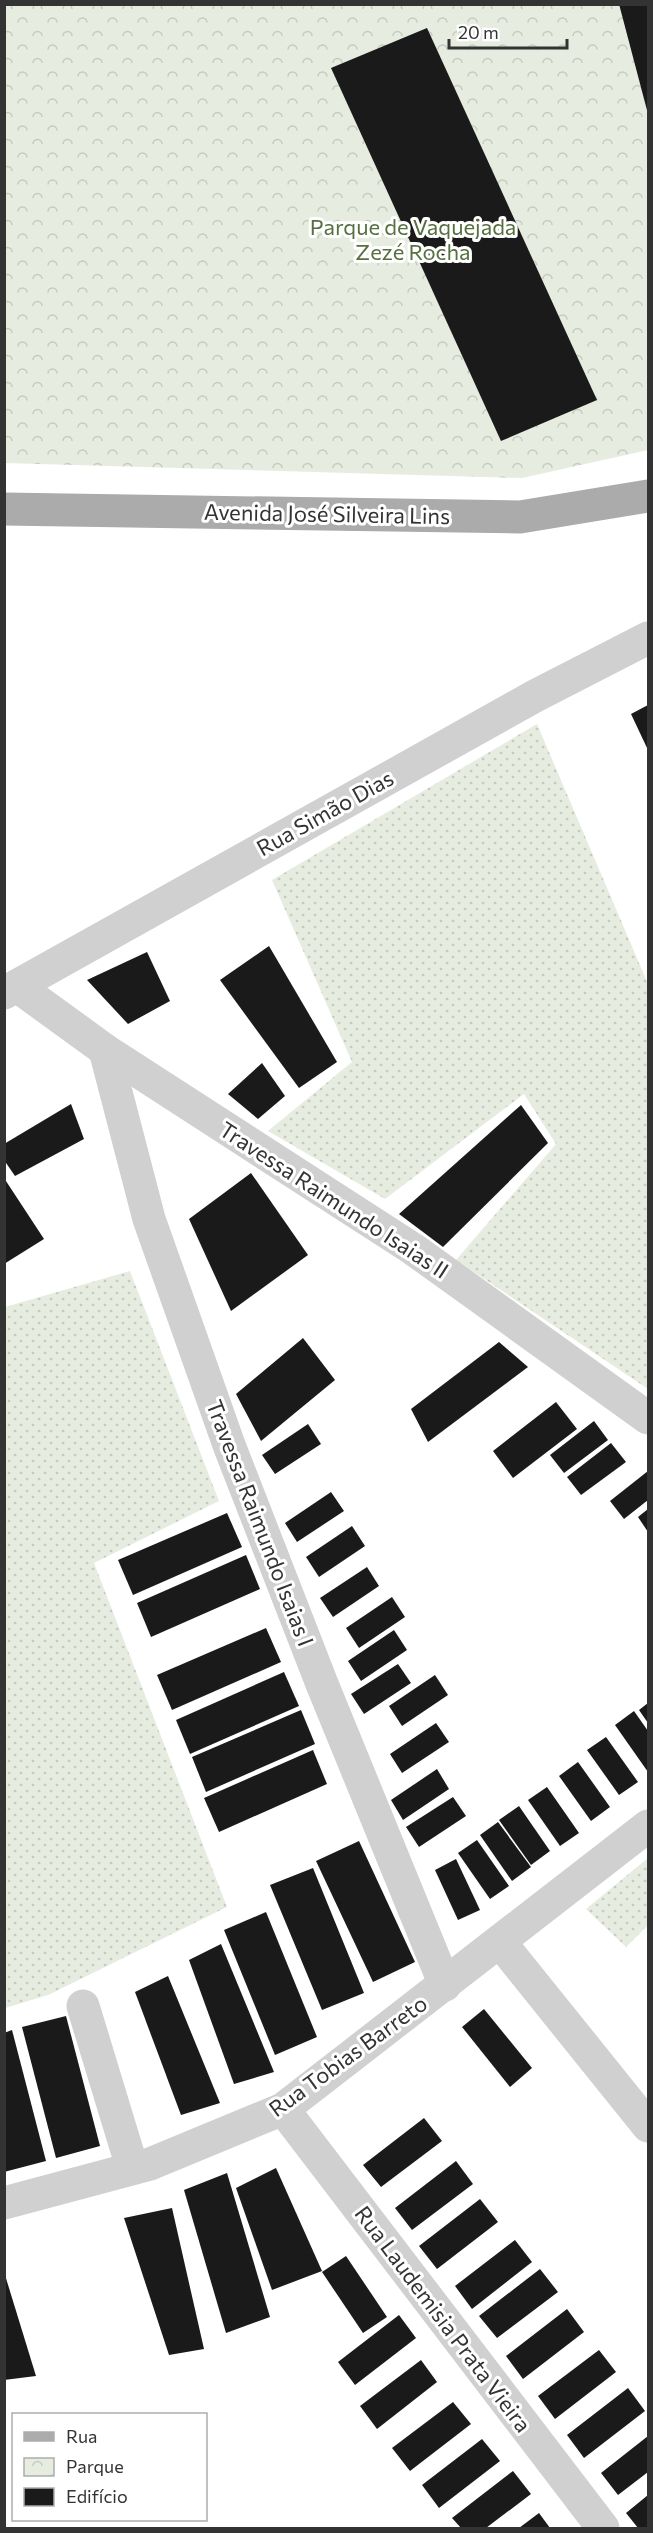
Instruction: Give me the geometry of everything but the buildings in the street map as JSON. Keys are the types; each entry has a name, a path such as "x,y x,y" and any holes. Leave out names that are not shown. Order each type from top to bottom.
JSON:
{"main road":[{"name":"Avenida José Silveira Lins","path":"4,508 520,517 648,496"}],"street":[{"name":"Rua Simão Dias","path":"11,989 525,701 648,638"},
{"name":"Travessa Raimundo Isaias II","path":"11,989 413,1249 648,1418"},
{"name":"Travessa Raimundo Isaias I","path":"105,1050 149,1219 229,1445 322,1684 445,1985"},
{"name":"Rua Tobias Barreto","path":"4,2203 150,2164 283,2109 648,1826"},
{"path":"500,1942 648,2126"},
{"path":"83,2006 132,2167"},
{"name":"Rua Laudemisia Prata Vieira","path":"283,2109 603,2529"}],"green space":[{"name":"Parque de Vaquejada Zezé Rocha","path":"5,5 648,5 648,450 522,478 5,463"},
{"path":"537,724 648,984 648,1389 456,1260 556,1144 524,1094 385,1199 268,1131 352,1062 272,880"},
{"path":"130,1271 219,1501 94,1563 227,1907 48,1995 5,2008 5,1307"},
{"path":"648,1858 648,1925 626,1947 586,1909"}]}
